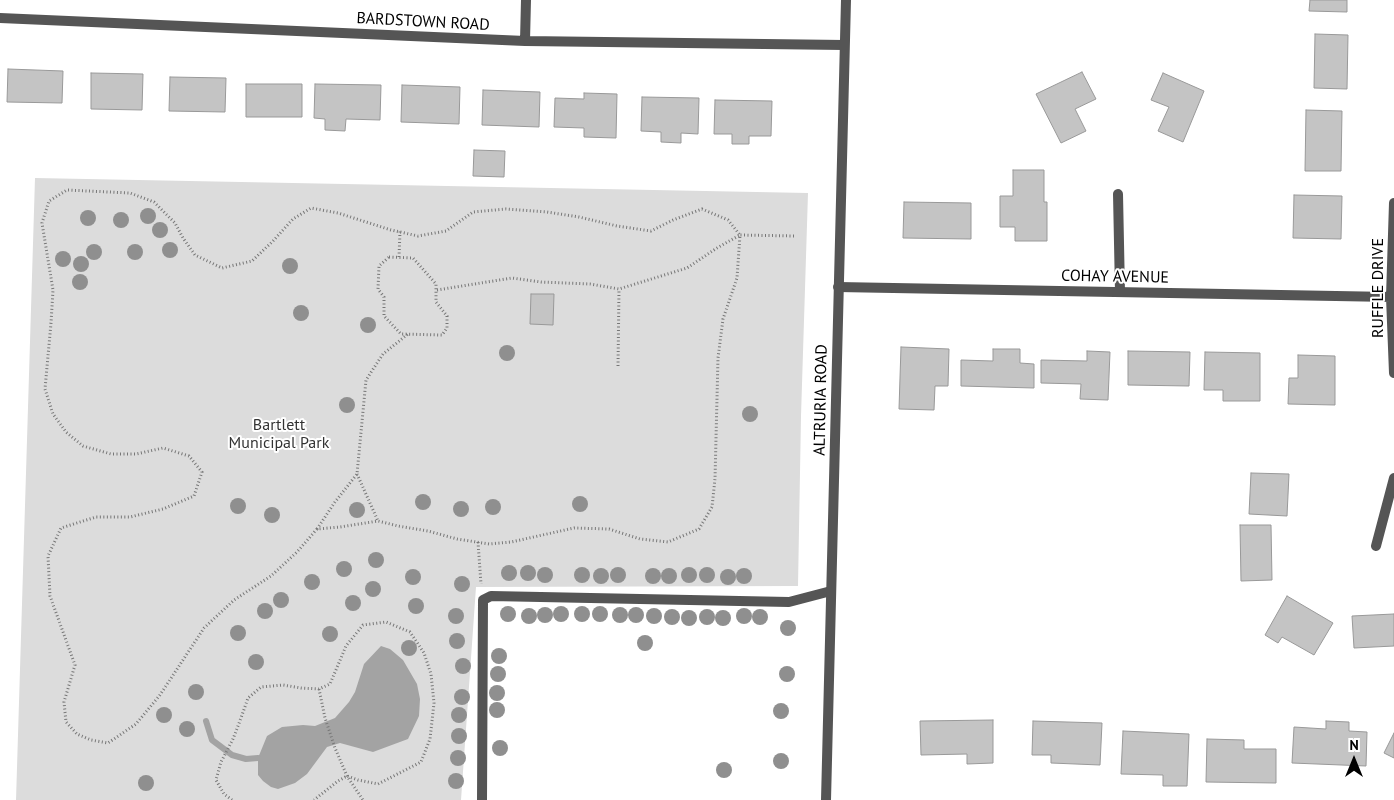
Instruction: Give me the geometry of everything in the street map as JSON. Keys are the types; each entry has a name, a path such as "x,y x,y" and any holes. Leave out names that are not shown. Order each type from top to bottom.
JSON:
{"street":[{"path":"525,42 526,0"},
{"name":"ALTRURIA ROAD","path":"826,800 846,0"},
{"name":"BARDSTOWN ROAD","path":"0,18 525,42 844,45"},
{"path":"1118,194 1120,292"},
{"name":"RUFFLE DRIVE","path":"1394,203 1391,297 1394,373"},
{"name":"COHAY AVENUE","path":"838,288 1391,297"},
{"path":"1376,546 1394,478"},
{"path":"482,800 483,600 491,596 789,602 831,591"}],"path":[{"path":"317,529 378,522 489,544 511,542 574,528 609,530 640,539 668,542 699,530 712,507 715,478 718,358 723,320 737,278 740,235 728,220 702,209 651,231 571,216 506,209 473,212 446,231 418,236 338,213 311,208 293,219 252,261 222,268 195,255 175,223 154,202 130,193 67,190 49,201 42,223 53,290 52,324 45,389 53,414 66,432 83,446 111,454 136,454 164,448 189,456 202,472 194,496 164,509 130,517 96,517 61,528 48,556 50,596 75,665 64,702 66,722 77,734 92,740 108,743 136,724 160,695 204,628 234,600 271,576 297,552 317,529 357,474"},
{"path":"399,257 400,231"},
{"path":"437,290 512,278 619,288 687,268 740,235 794,236"},
{"path":"389,257 413,258 436,284 437,290 436,302 448,316 448,328 442,336 401,334 384,316 384,296 378,289 379,266 389,257"},
{"path":"618,366 619,288"},
{"path":"378,522 357,474 366,380 383,354 409,334"},
{"path":"478,542 483,600"},
{"path":"232,800 224,794 216,780 221,762 233,739 248,698 261,687 283,685 319,689 330,684 346,646 363,625 386,622 410,632 424,653 431,674 434,703 430,739 421,762 378,784 347,776 314,800"},
{"path":"319,689 325,718 335,748 347,776 362,800"}],"green space":[{"name":"Bartlett Municipal Park","path":"35,178 808,193 798,586 476,587 461,800 16,800"}],"shaded area":[{"path":"381,646 390,649 403,660 417,684 420,699 419,716 408,739 373,752 340,743 327,747 307,774 295,783 278,789 271,787 263,781 258,775 258,758 267,736 282,727 315,726 335,718 355,692 364,664"}],"building":[{"path":"1310,0 1347,0 1347,12 1309,11"},
{"path":"1315,34 1348,35 1347,89 1314,88"},
{"path":"8,69 63,71 62,103 7,102"},
{"path":"1082,72 1096,99 1075,109 1086,131 1061,143 1036,94"},
{"path":"91,73 143,74 142,110 91,109"},
{"path":"1163,73 1204,91 1183,142 1158,131 1169,107 1151,100"},
{"path":"170,77 226,78 225,112 169,111"},
{"path":"246,84 302,84 302,117 246,117"},
{"path":"315,84 381,85 380,120 346,119 345,131 325,130 325,119 314,118"},
{"path":"402,85 460,87 459,124 401,122"},
{"path":"483,90 540,92 539,127 482,125"},
{"path":"584,93 617,94 616,138 584,137 584,128 554,127 555,98 584,99"},
{"path":"642,97 699,98 698,134 681,133 681,143 661,142 661,132 641,131"},
{"path":"715,100 772,101 771,136 749,136 749,144 732,144 732,134 714,134"},
{"path":"1306,110 1342,111 1341,171 1305,171"},
{"path":"474,150 505,151 504,177 473,176"},
{"path":"1013,170 1044,170 1044,202 1047,202 1047,241 1015,241 1015,227 1000,227 1000,196 1013,196"},
{"path":"1294,195 1342,196 1341,239 1293,238"},
{"path":"904,202 971,203 971,239 903,238"},
{"path":"531,294 554,294 553,325 530,324"},
{"path":"901,347 949,349 948,386 935,386 934,410 899,409"},
{"path":"993,349 1020,349 1020,363 1034,364 1034,388 961,386 961,360 993,361"},
{"path":"1087,351 1110,352 1108,400 1080,399 1081,384 1041,383 1041,360 1087,361"},
{"path":"1128,351 1190,352 1189,386 1128,385"},
{"path":"1205,352 1260,353 1260,401 1223,401 1223,390 1204,390"},
{"path":"1298,355 1335,356 1335,405 1288,404 1289,378 1298,378"},
{"path":"1251,473 1289,474 1287,516 1249,514"},
{"path":"1240,525 1271,525 1272,580 1241,581"},
{"path":"1287,596 1333,623 1314,655 1282,637 1278,643 1265,635"},
{"path":"1394,614 1394,646 1354,648 1352,616"},
{"path":"993,720 993,763 967,764 967,754 921,755 920,721"},
{"path":"1033,721 1102,723 1100,765 1051,763 1051,755 1032,755"},
{"path":"1326,721 1349,722 1349,731 1367,732 1366,766 1292,763 1294,727 1326,729"},
{"path":"1123,731 1189,734 1187,786 1163,786 1163,775 1121,774"},
{"path":"1394,733 1394,758 1384,753"},
{"path":"1207,739 1244,740 1244,749 1276,749 1276,783 1206,782"}],"waterway":[{"path":"206,721 212,740 232,755 246,759 258,758"}]}
